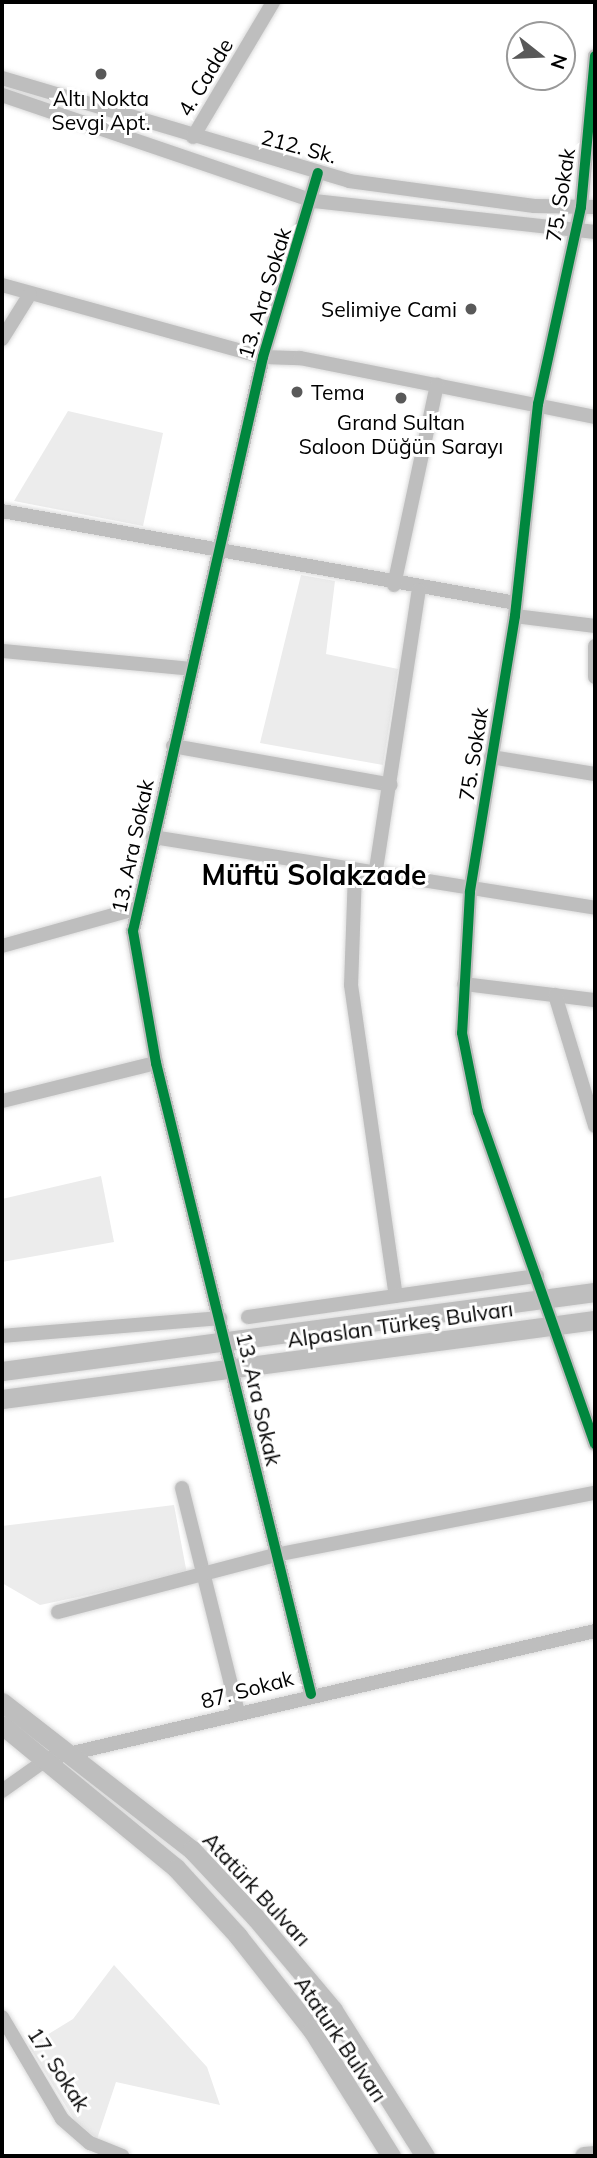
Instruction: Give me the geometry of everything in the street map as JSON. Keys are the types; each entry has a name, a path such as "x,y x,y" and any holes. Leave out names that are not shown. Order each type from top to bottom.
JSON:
{"main road":[{"path":"2,1371 595,1292"},
{"name":"Alpaslan Türkeş Bulvarı","path":"2,1399 231,1371 595,1320"},
{"name":"Atatürk Bulvarı","path":"2,1702 192,1850 255,1917 333,2010 425,2156"},
{"name":"Ataturk Bulvarı","path":"2,1725 47,1759 176,1868 239,1936 312,2029 391,2156"},
{"path":"584,2156 595,2155"}],"street":[{"name":"4. Cadde","path":"194,137 273,2"},
{"name":"75. Sokak","path":"595,55 588,207 576,230 538,404 516,609 470,892 462,1033 478,1112 557,1326 595,1444"},
{"name":"212. Sk.","path":"2,78 318,173 588,207"},
{"path":"2,96 314,201 595,232"},
{"name":"13. Ara Sokak","path":"311,1694 156,1063 133,931 263,357 314,201 318,173"},
{"path":"2,285 263,357 437,385 595,416"},
{"path":"2,339 30,294"},
{"path":"394,585 437,385"},
{"path":"2,511 595,626"},
{"path":"375,876 419,590"},
{"path":"595,646 595,677"},
{"path":"2,651 192,669"},
{"path":"173,746 391,785"},
{"path":"491,757 595,774"},
{"path":"153,837 470,892 595,908"},
{"path":"355,872 351,985 396,1296"},
{"path":"2,946 138,908"},
{"path":"464,984 595,1000"},
{"path":"555,995 595,1126"},
{"path":"2,1101 156,1063"},
{"path":"248,1317 537,1276"},
{"path":"2,1336 220,1318"},
{"path":"182,1488 239,1713"},
{"path":"58,1612 275,1555 595,1493"},
{"name":"87. Sokak","path":"2,1791 47,1759 74,1756 311,1694 595,1632"},
{"name":"17. Sokak","path":"2,2017 62,2119 90,2143 123,2156"}],"shaded area":[{"path":"68,411 163,433 143,526 14,501"},
{"path":"301,575 335,581 326,654 398,669 383,765 260,743"},
{"path":"101,1176 114,1242 2,1262 2,1199"},
{"path":"174,1505 187,1574 40,1605 2,1583 2,1526"},
{"path":"114,1965 207,2067 220,2105 116,2082 97,2139 75,2121 29,2046 73,2019"}],"cycle path":[{"path":"595,56 581,207 538,404 515,616 470,892 462,1033 478,1112 595,1444"},
{"path":"311,1694 156,1063 133,931 263,357 318,173"}],"place":[{"name":"Altı Nokta Sevgi Apt.","path":"101,74"},
{"name":"Selimiye Cami","path":"471,309"},
{"name":"Tema","path":"297,392"},
{"name":"Grand Sultan Saloon Düğün Sarayı","path":"401,398"}],"district":[{"name":"Müftü Solakzade","path":"314,875"}]}
